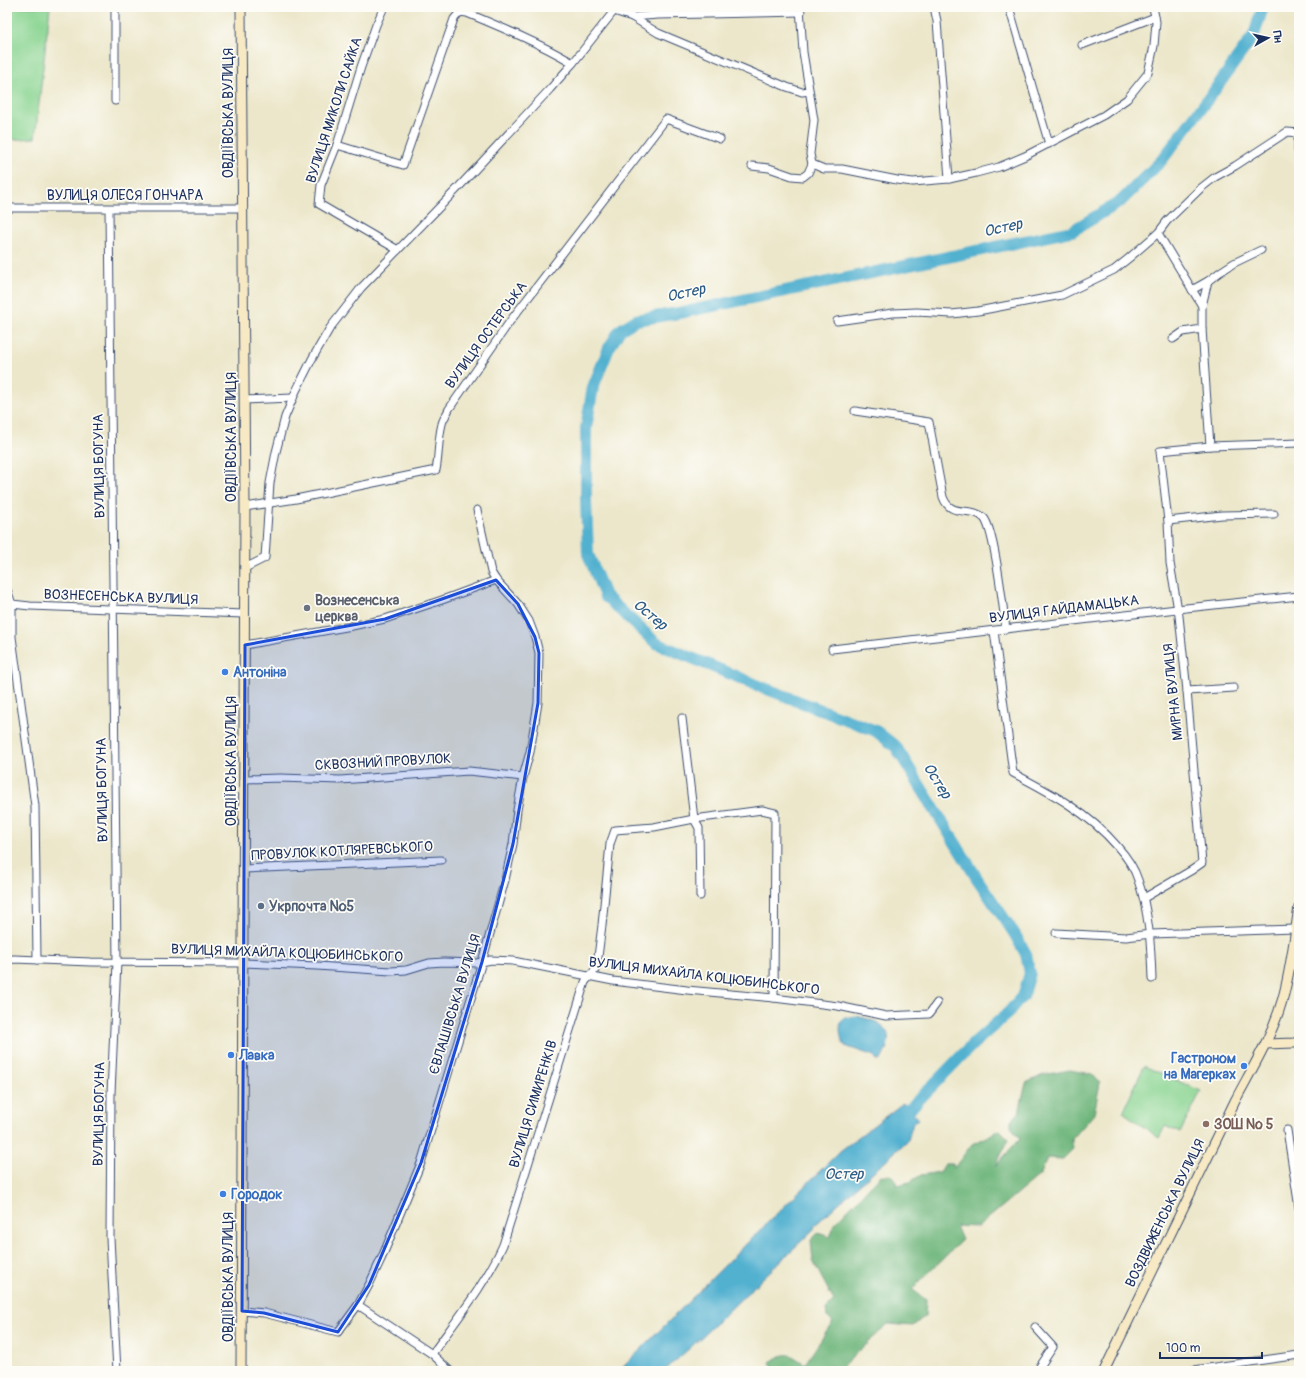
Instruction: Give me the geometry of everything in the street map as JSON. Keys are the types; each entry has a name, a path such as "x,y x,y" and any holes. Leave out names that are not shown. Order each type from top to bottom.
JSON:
{"main road":[{"name":"ОВДІЇВСЬКА ВУЛИЦЯ","path":"241,7 245,400 244,963 241,1371"},
{"path":"1299,140 1299,151"},
{"name":"ВОЗДВИЖЕНСЬКА ВУЛИЦЯ","path":"1104,1371 1185,1203 1253,1066 1266,1044 1286,987 1299,907"},
{"path":"1266,1044 1299,1042"}],"street":[{"path":"115,7 115,101"},
{"name":"ВУЛИЦЯ МИКОЛИ САЙКА","path":"384,7 361,67 337,145 321,185 318,204 398,250"},
{"path":"934,7 937,21 949,179"},
{"path":"1009,7 1048,144"},
{"path":"812,164 824,169 842,169 913,182 949,179 999,167 1025,156 1104,115 1126,99 1148,73 1154,46 1156,22 1153,7"},
{"path":"245,568 265,558 268,504 276,452 285,417 312,359 330,328 361,288 550,90 615,9 632,17 658,33 787,87 802,92 809,91"},
{"path":"632,17 801,9 803,52 809,91 814,109 810,154 812,164 808,173 803,177 792,176 769,168 752,166"},
{"path":"337,145 403,165 454,19 460,12 467,13 522,36 573,63"},
{"path":"1082,45 1155,17"},
{"name":"ВУЛИЦЯ ОСТЕРСЬКА","path":"245,507 268,504 436,470 442,422 449,409 511,320 666,118 720,139"},
{"path":"837,321 893,313 917,312 952,314 978,311 1062,295 1114,270 1158,233 1200,188 1215,177 1235,166 1287,132 1299,133"},
{"name":"ВУЛИЦЯ ОЛЕСЯ ГОНЧАРА","path":"7,208 242,208"},
{"name":"ВУЛИЦЯ БОГУНА","path":"109,209 117,962 111,1093 110,1238 117,1371"},
{"path":"1158,233 1202,306"},
{"path":"1192,290 1234,263 1261,250"},
{"path":"1208,281 1202,306 1202,329 1210,446 1299,443"},
{"path":"1173,339 1183,332 1202,329"},
{"path":"245,400 293,398"},
{"path":"855,411 929,422 943,497 946,505 955,510 979,514 985,520 993,542 1006,629"},
{"name":"МИРНА ВУЛИЦЯ","path":"1144,898 1202,863 1187,691 1179,616 1170,563 1168,521 1160,452 1210,446"},
{"name":"ЄВЛАШІВСЬКА ВУЛИЦЯ","path":"242,1311 264,1313 338,1332 358,1305 383,1255 421,1162 482,962 505,880 513,844 523,777 530,752 538,703 539,653 529,621 518,604 496,580 491,572 477,510"},
{"path":"1168,521 1222,515 1274,514"},
{"path":"245,644 385,619 496,580"},
{"path":"7,590 12,604 12,637 35,806 36,960"},
{"name":"ВУЛИЦЯ ГАЙДАМАЦЬКА","path":"832,649 1299,596"},
{"name":"ВОЗНЕСЕНСЬКА ВУЛИЦЯ","path":"12,604 113,610 244,614"},
{"path":"994,631 1013,772 1057,796 1075,808 1112,840 1128,860 1138,878 1144,898 1151,934 1152,979"},
{"path":"1187,691 1234,688"},
{"path":"682,718 694,819 699,828 700,896"},
{"name":"СКВОЗНИЙ ПРОВУЛОК","path":"244,779 280,778 340,780 469,771 523,777"},
{"path":"694,819 762,810 775,813 774,998"},
{"name":"ВУЛИЦЯ СИМИРЕНКІВ","path":"432,1354 484,1280 493,1266 503,1245 586,982 595,970 602,925 610,844 615,830 654,827 694,819"},
{"name":"ПРОВУЛОК КОТЛЯРЕВСЬКОГО","path":"244,869 441,860"},
{"path":"1056,933 1126,937 1151,934 1296,929"},
{"name":"ВУЛИЦЯ МИХАЙЛА КОЦЮБИНСЬКОГО","path":"7,960 244,963 391,971 406,970 429,963 482,962 491,960 513,961 613,981 838,1006 886,1016 929,1014 938,1003"},
{"path":"1287,1130 1299,1208"},
{"path":"358,1305 432,1354 450,1371"},
{"path":"1035,1327 1053,1347 1037,1371"},
{"path":"1187,1371 1299,1355"}],"highlighted area":[{"path":"496,580 518,604 535,637 539,653 538,703 513,844 482,962 421,1163 369,1285 338,1332 264,1313 242,1311 245,645 385,619"}],"green space":[{"path":"7,7 50,7 35,138 7,140"},
{"path":"1144,1066 1201,1091 1180,1133 1165,1126 1159,1138 1123,1112"},
{"path":"1070,1070 1092,1074 1100,1083 1094,1114 1072,1139 1073,1149 1063,1159 1047,1158 1041,1174 978,1227 956,1226 962,1240 912,1289 926,1300 925,1316 913,1326 888,1324 838,1371 774,1371 770,1362 785,1355 791,1356 805,1364 833,1322 827,1317 826,1309 834,1301 813,1261 811,1240 818,1233 830,1237 835,1223 880,1176 890,1174 896,1181 896,1185 910,1182 921,1175 940,1172 945,1164 953,1164 954,1168 972,1144 1000,1130 1009,1139 995,1167 1020,1138 1011,1127 1011,1120 1019,1113 1026,1083 1043,1075"}],"water":[{"path":"855,1016 874,1021 885,1029 888,1035 888,1042 881,1060 877,1060 874,1056 845,1046 840,1034 841,1021 845,1018"},
{"name":"Остер","path":"903,1103 918,1119 913,1123 908,1140 815,1225 814,1229 690,1348 664,1371 619,1371 840,1151"}],"waterway":[{"name":"Остер","path":"898,1121 974,1043 1009,1012 1024,994 1030,973 1026,954 1014,933 978,880 896,747 876,731 759,686 656,643 605,596 588,554 586,428 593,387 609,348 620,330 636,320 685,312 1072,231 1120,202 1162,160 1254,35 1263,7"}],"place":[{"name":"Вознесенська церква","path":"307,608"},
{"name":"Антоніна","path":"225,672"},
{"name":"Укрпочта №5","path":"261,906"},
{"name":"Лавка","path":"231,1055"},
{"name":"Гастроном на Магерках","path":"1244,1066"},
{"name":"ЗОШ № 5","path":"1206,1124"},
{"name":"Городок","path":"223,1194"}]}
